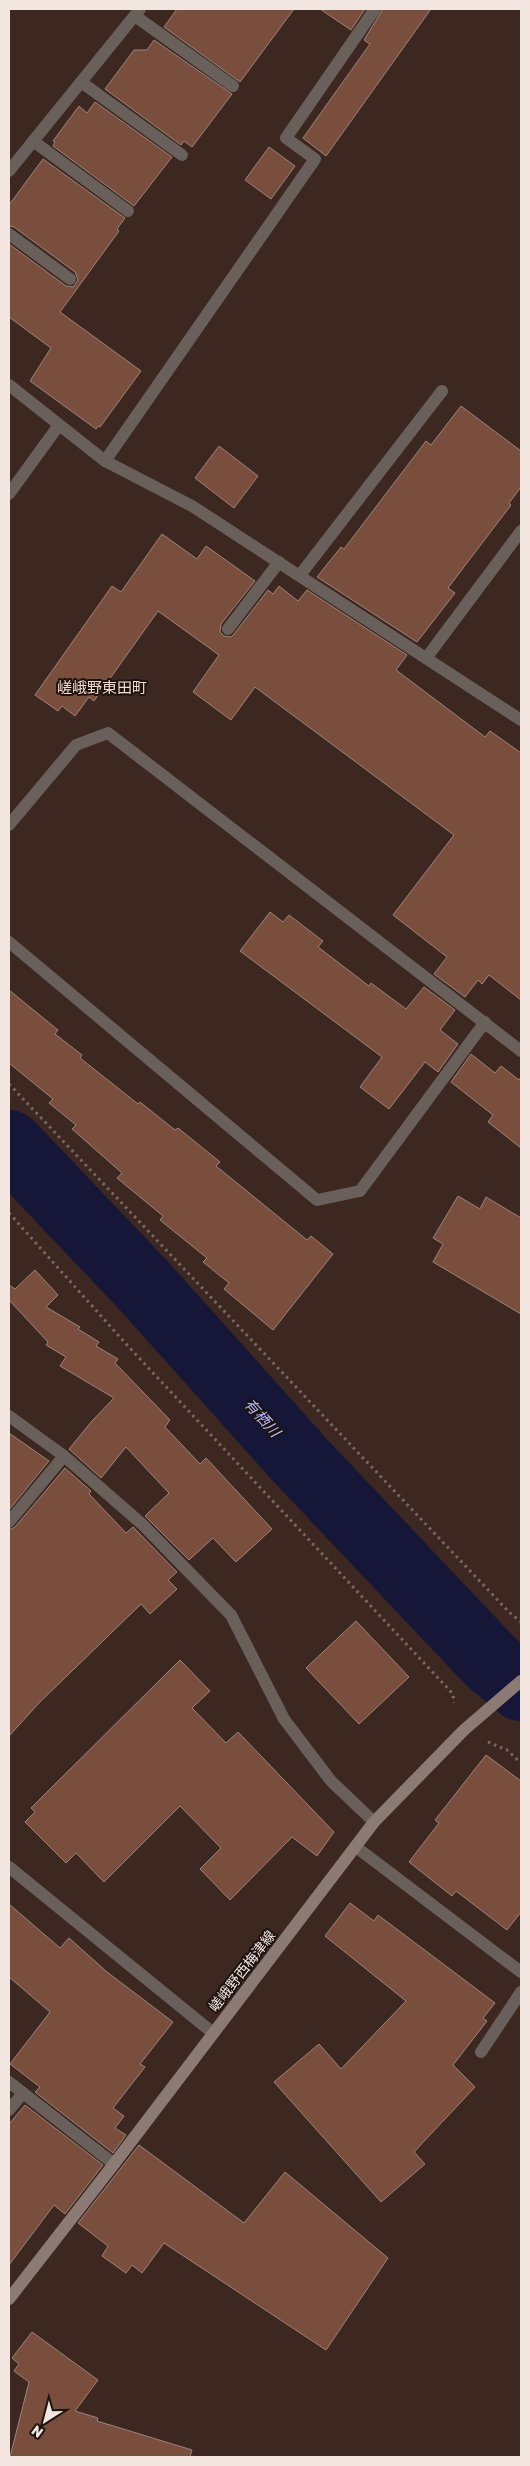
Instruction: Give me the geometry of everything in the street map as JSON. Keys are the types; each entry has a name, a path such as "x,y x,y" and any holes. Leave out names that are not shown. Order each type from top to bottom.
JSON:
{"main road":[{"name":"嵯峨野西梅津線","path":"9,2299 374,1822 464,1730 521,1681"}],"street":[{"path":"105,461 315,159 286,138 375,9"},
{"path":"9,171 137,12 233,86"},
{"path":"81,82 182,155"},
{"path":"33,141 128,211"},
{"path":"9,234 70,279"},
{"path":"9,385 105,461 192,506 427,657 521,720"},
{"path":"300,575 442,391"},
{"path":"9,494 59,425"},
{"path":"427,657 521,531"},
{"path":"228,629 280,562"},
{"path":"9,825 76,745 108,733 521,1051"},
{"path":"9,942 317,1200 360,1191 484,1022"},
{"path":"9,1416 64,1456 143,1525 231,1615 284,1719 331,1781 374,1822"},
{"path":"9,1522 64,1456"},
{"path":"356,1847 521,1972"},
{"path":"9,1867 213,2033"},
{"path":"481,2052 521,1992"},
{"path":"9,2082 114,2164"},
{"path":"9,2110 23,2093"}],"path":[{"path":"9,1084 273,1361 414,1514 521,1622"},
{"path":"9,1214 128,1345 453,1694 455,1712 464,1730 507,1750 521,1762"}],"building":[{"path":"177,9 294,9 240,82 164,27"},
{"path":"320,9 365,9 351,30"},
{"path":"383,9 431,9 326,156 303,138 370,44 364,40"},
{"path":"154,40 232,94 192,147 184,141 181,145 105,89 134,50 147,50"},
{"path":"95,102 172,157 134,206 53,146 55,142 53,141 79,106 87,113"},
{"path":"269,147 295,166 271,199 245,180"},
{"path":"43,159 125,218 117,229 119,231 60,312 141,371 100,427 98,426 96,429 30,381 51,348 9,317 9,244 66,286 73,287 78,280 75,272 14,227 9,226 9,205"},
{"path":"461,406 521,451 521,487 509,503 511,505 448,588 455,593 417,642 317,577 341,547 344,549 426,441 431,445"},
{"path":"219,446 258,476 234,508 195,478"},
{"path":"162,534 197,559 206,546 255,581 221,624 220,632 224,636 231,637 234,634 268,590 273,594 279,586 298,601 307,590 407,655 396,670 485,737 490,731 521,753 521,1000 489,975 482,984 478,980 465,997 434,974 447,957 393,915 454,835 255,687 231,720 193,692 219,655 158,611 94,701 89,697 75,716 62,706 58,711 35,695 112,586 121,592"},
{"path":"270,912 283,922 289,915 323,941 318,947 369,986 371,983 406,1009 424,987 455,1010 440,1030 458,1044 438,1072 425,1062 389,1109 360,1087 382,1057 240,951"},
{"path":"9,990 58,1030 55,1034 82,1055 80,1058 138,1104 140,1102 175,1130 178,1128 220,1162 216,1166 307,1240 311,1236 333,1254 273,1330 224,1289 229,1283 203,1262 207,1258 160,1220 163,1216 117,1178 122,1173 72,1129 76,1125 49,1103 53,1099 9,1063"},
{"path":"471,1054 495,1073 501,1066 519,1080 521,1077 521,1148 488,1122 493,1115 451,1082"},
{"path":"458,1196 480,1209 486,1197 521,1218 521,1314 433,1262 443,1244 433,1238"},
{"path":"35,1270 58,1295 46,1307 80,1327 78,1329 99,1342 96,1346 118,1359 115,1363 170,1420 165,1427 200,1464 206,1458 272,1529 236,1562 213,1538 189,1560 145,1516 169,1493 126,1447 101,1478 69,1449 114,1398 60,1366 66,1357 46,1345 48,1342 9,1300 9,1285 15,1289"},
{"path":"9,1433 49,1461 9,1510"},
{"path":"65,1468 91,1491 89,1494 126,1533 133,1527 177,1572 168,1580 177,1589 150,1614 141,1604 39,1703 9,1736 9,1530 15,1527"},
{"path":"356,1621 409,1677 359,1724 306,1668"},
{"path":"180,1660 210,1691 192,1708 226,1743 238,1732 334,1832 317,1856 292,1837 230,1900 200,1869 221,1848 180,1806 104,1882 76,1853 66,1863 25,1822 35,1812 31,1808"},
{"path":"486,1755 521,1781 521,1912 507,1930 456,1891 452,1896 409,1862 439,1823 435,1820"},
{"path":"350,1903 374,1921 378,1915 495,2003 483,2018 487,2021 453,2065 475,2087 414,2152 425,2164 381,2202 274,2082 319,2044 341,2069 406,2001 325,1936"},
{"path":"9,1904 60,1948 69,1938 107,1972 173,2022 140,2064 145,2067 113,2108 124,2116 115,2128 126,2135 113,2153 35,2092 40,2087 10,2064 50,2012 9,1977"},
{"path":"25,2105 103,2165 65,2214 54,2205 9,2265 9,2124"},
{"path":"139,2145 244,2223 285,2172 388,2258 326,2350 164,2243 142,2273 132,2265 126,2273 102,2256 108,2246 78,2223"},
{"path":"32,2332 98,2380 75,2411 98,2418 97,2421 192,2450 190,2457 10,2457 29,2382 14,2371 19,2364 12,2358"}],"waterway":[{"name":"有栖川","path":"9,1144 146,1288 298,1458 490,1661 521,1687"}],"district":[{"name":"嵯峨野東田町","path":"102,688"}]}
